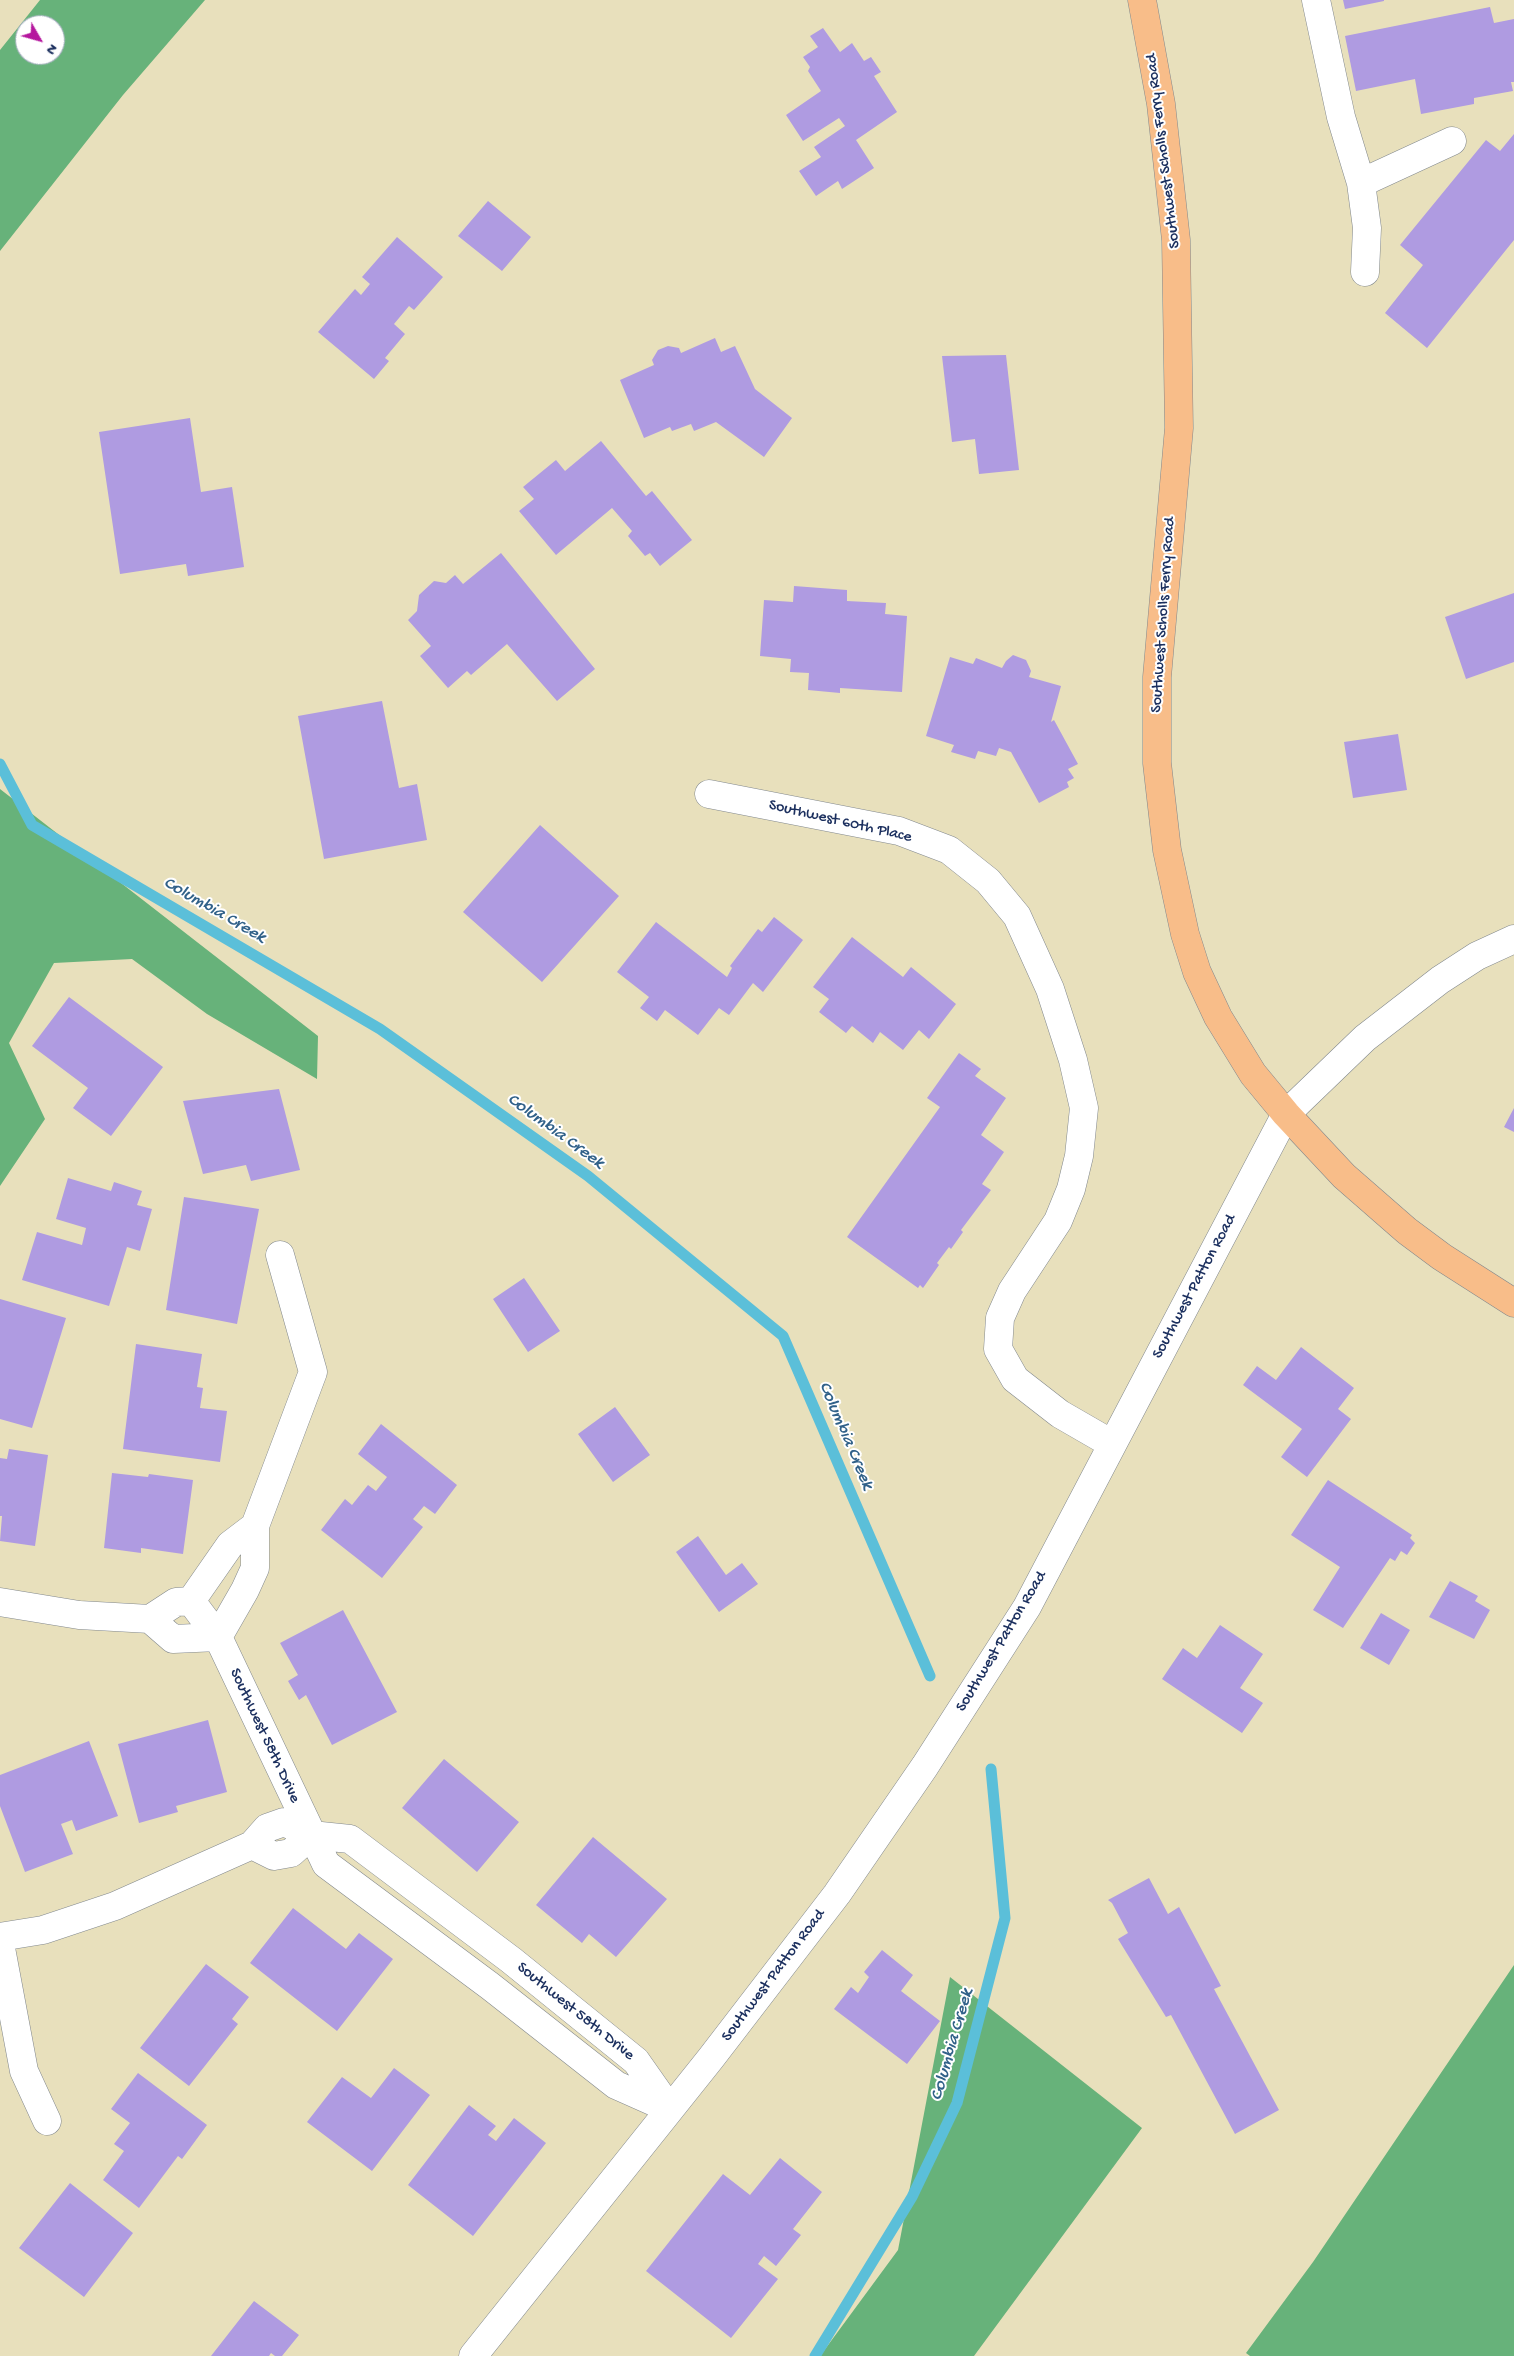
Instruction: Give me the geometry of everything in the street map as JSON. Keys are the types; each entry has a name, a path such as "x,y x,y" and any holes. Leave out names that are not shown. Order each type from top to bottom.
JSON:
{"main road":[{"name":"Southwest Scholls Ferry Road","path":"1142,0 1159,95 1170,175 1178,299 1180,428 1157,677 1157,763 1168,850 1184,934 1197,972 1218,1018 1253,1074 1286,1114 1344,1176 1407,1231 1442,1257 1514,1303"}],"street":[{"path":"1316,0 1340,118 1361,183 1367,228 1365,272"},
{"path":"1361,183 1452,141"},
{"name":"Southwest 60th Place","path":"709,794 898,831 949,850 988,881 1018,916 1050,989 1074,1060 1084,1108 1079,1156 1071,1189 1058,1222 1012,1291 1000,1318 998,1349 1015,1379 1060,1414 1112,1444"},
{"name":"Southwest Patton Road","path":"473,2356 711,2058 836,1894 926,1766 1027,1607 1286,1114 1365,1038 1440,980 1477,956 1514,939"},
{"path":"150,1619 172,1639 218,1636 245,1590 255,1568 255,1526 313,1372 280,1255"},
{"path":"0,1602 79,1615 150,1619 176,1602 191,1601 230,1545 255,1526"},
{"name":"Southwest 58th Drive","path":"191,1601 218,1636 326,1864 490,1986 616,2085 670,2109"},
{"path":"0,1937 44,1930 115,1906 252,1846 267,1828 284,1822 311,1835"},
{"name":"Southwest 58th Drive","path":"311,1835 350,1839 511,1960 636,2061 670,2109"},
{"path":"0,1943 24,2071 47,2121"},
{"path":"490,1986 511,1960"}],"green space":[{"path":"40,0 205,0 123,95 0,251 0,50 15,31 15,65 65,65 65,15 28,15"},
{"path":"0,789 318,1036 317,1079 207,1014 132,959 54,963 9,1043 45,1119 0,1186"},
{"path":"1514,1965 1514,2356 1250,2356 1246,2353 1313,2262"},
{"path":"950,1977 1142,2128 974,2356 820,2356 898,2250"}],"building":[{"path":"1343,0 1384,0 1384,1 1345,9"},
{"path":"1490,7 1494,23 1514,19 1514,82 1511,82 1513,91 1474,98 1474,104 1421,114 1415,79 1356,91 1345,36"},
{"path":"823,28 840,52 852,43 864,61 871,57 881,72 874,76 897,112 856,140 874,168 842,189 838,181 816,196 799,171 821,157 814,147 845,126 839,118 803,141 786,115 821,91 808,71 810,67 803,57 818,47 810,36"},
{"path":"1514,134 1514,240 1427,348 1385,313 1423,265 1400,245 1486,140 1500,151"},
{"path":"488,201 531,237 502,271 458,236"},
{"path":"397,237 443,277 414,310 409,306 394,324 405,334 385,358 389,361 374,379 318,332 355,289 361,295 370,284 362,277"},
{"path":"715,338 721,352 735,346 755,389 792,418 764,457 716,422 694,431 691,424 672,431 670,427 644,438 620,380 654,365 652,360 658,350 668,346 679,348 681,353"},
{"path":"1006,355 1019,470 979,474 975,439 952,442 942,356"},
{"path":"190,418 201,492 232,487 244,567 188,576 186,564 120,574 99,432"},
{"path":"601,441 646,496 652,491 692,540 660,566 650,553 645,556 628,536 632,531 612,508 556,555 519,511 534,499 523,487 556,460 565,471"},
{"path":"501,553 595,669 557,701 507,644 471,675 467,671 448,688 420,656 431,646 408,620 417,611 419,595 434,581 446,583 455,575 463,584"},
{"path":"794,586 847,590 847,601 886,603 885,614 907,616 902,692 840,688 840,693 808,690 809,673 790,672 791,659 760,656 764,600 793,602"},
{"path":"1514,593 1514,662 1466,679 1445,617"},
{"path":"1013,655 1026,660 1031,671 1029,677 1061,686 1051,722 1054,720 1078,764 1068,769 1074,778 1067,782 1069,787 1039,803 1011,752 999,748 996,756 978,751 975,759 951,752 954,745 926,736 950,657 973,664 976,658 1002,668"},
{"path":"382,701 399,788 417,784 427,840 324,859 298,716"},
{"path":"1398,734 1407,790 1353,798 1344,742"},
{"path":"540,825 619,896 542,982 463,912"},
{"path":"774,917 803,940 763,992 753,983 729,1015 719,1008 698,1035 665,1010 657,1021 640,1008 649,997 617,972 656,922 727,977 732,968 730,966 758,929 762,932"},
{"path":"852,937 903,977 911,967 956,1004 929,1039 919,1030 903,1050 880,1032 873,1043 852,1026 846,1033 819,1012 829,999 813,987"},
{"path":"69,997 163,1067 111,1136 73,1108 88,1088 32,1046"},
{"path":"959,1053 981,1069 975,1076 1006,1098 981,1135 1004,1152 982,1184 991,1190 961,1230 963,1232 951,1249 949,1247 937,1263 939,1265 923,1288 920,1285 918,1288 847,1237 940,1107 927,1098"},
{"path":"279,1089 300,1170 251,1181 246,1165 203,1174 183,1101"},
{"path":"1514,1108 1514,1132 1504,1127"},
{"path":"68,1178 111,1191 114,1182 142,1191 137,1205 152,1209 140,1251 127,1247 109,1306 22,1280 37,1232 82,1245 86,1228 56,1219"},
{"path":"184,1197 259,1209 237,1324 166,1310"},
{"path":"524,1278 560,1331 528,1352 493,1299"},
{"path":"0,1299 66,1318 32,1428 0,1419"},
{"path":"136,1344 202,1354 197,1387 203,1388 200,1408 227,1411 220,1462 123,1449"},
{"path":"1301,1347 1354,1388 1338,1409 1351,1419 1307,1477 1281,1457 1302,1429 1243,1385 1257,1366 1276,1380"},
{"path":"615,1407 650,1455 613,1482 578,1434"},
{"path":"381,1424 457,1485 435,1514 424,1506 413,1519 423,1527 382,1578 321,1530 345,1499 352,1505 368,1485 376,1491 387,1477 358,1454"},
{"path":"9,1449 48,1455 35,1546 0,1541 2,1516 0,1516 0,1458 7,1459"},
{"path":"112,1473 148,1477 149,1474 193,1480 183,1554 141,1548 141,1553 104,1548"},
{"path":"1328,1480 1412,1535 1410,1538 1415,1543 1407,1555 1401,1551 1395,1561 1390,1558 1343,1628 1313,1610 1340,1567 1291,1535"},
{"path":"698,1536 726,1575 742,1563 758,1584 719,1612 676,1552"},
{"path":"1450,1581 1478,1596 1475,1601 1490,1610 1474,1639 1429,1617"},
{"path":"343,1610 397,1712 332,1745 306,1695 299,1700 288,1681 298,1675 280,1643"},
{"path":"1381,1613 1410,1630 1389,1665 1360,1648"},
{"path":"1220,1625 1263,1654 1240,1688 1263,1703 1242,1733 1162,1679 1183,1648 1197,1658"},
{"path":"208,1720 227,1792 176,1806 178,1812 139,1823 118,1744"},
{"path":"89,1741 118,1816 76,1831 72,1820 61,1824 73,1854 25,1872 0,1806 0,1775"},
{"path":"444,1759 519,1822 477,1872 402,1808"},
{"path":"593,1837 667,1899 616,1957 589,1934 582,1943 536,1905"},
{"path":"1149,1878 1168,1914 1179,1907 1221,1986 1214,1989 1279,2110 1235,2134 1171,2015 1166,2017 1118,1939 1128,1933 1112,1903 1108,1900"},
{"path":"293,1908 346,1949 359,1933 393,1959 337,2031 250,1963"},
{"path":"882,1950 913,1975 901,1991 940,2021 907,2064 834,2009 851,1987 858,1993 869,1977 864,1972"},
{"path":"206,1964 249,1997 232,2019 238,2024 189,2086 140,2048"},
{"path":"394,2068 430,2095 372,2171 307,2122 342,2077 371,2098"},
{"path":"138,2073 207,2125 182,2159 178,2156 139,2208 103,2180 124,2151 114,2144 130,2123 111,2109"},
{"path":"469,2105 496,2126 488,2135 496,2141 514,2118 546,2143 473,2236 408,2185"},
{"path":"780,2158 822,2192 793,2229 801,2235 776,2266 764,2256 758,2264 778,2279 731,2338 646,2271 723,2174 750,2195"},
{"path":"70,2183 133,2233 84,2297 19,2248"},
{"path":"254,2301 299,2335 282,2356 275,2356 271,2353 269,2356 211,2356"}],"waterway":[{"name":"Columbia Creek","path":"0,764 32,825 380,1029 588,1176 783,1336 930,1676"},
{"name":"Columbia Creek","path":"815,2356 912,2197 957,2103 1005,1918 991,1769"}]}
